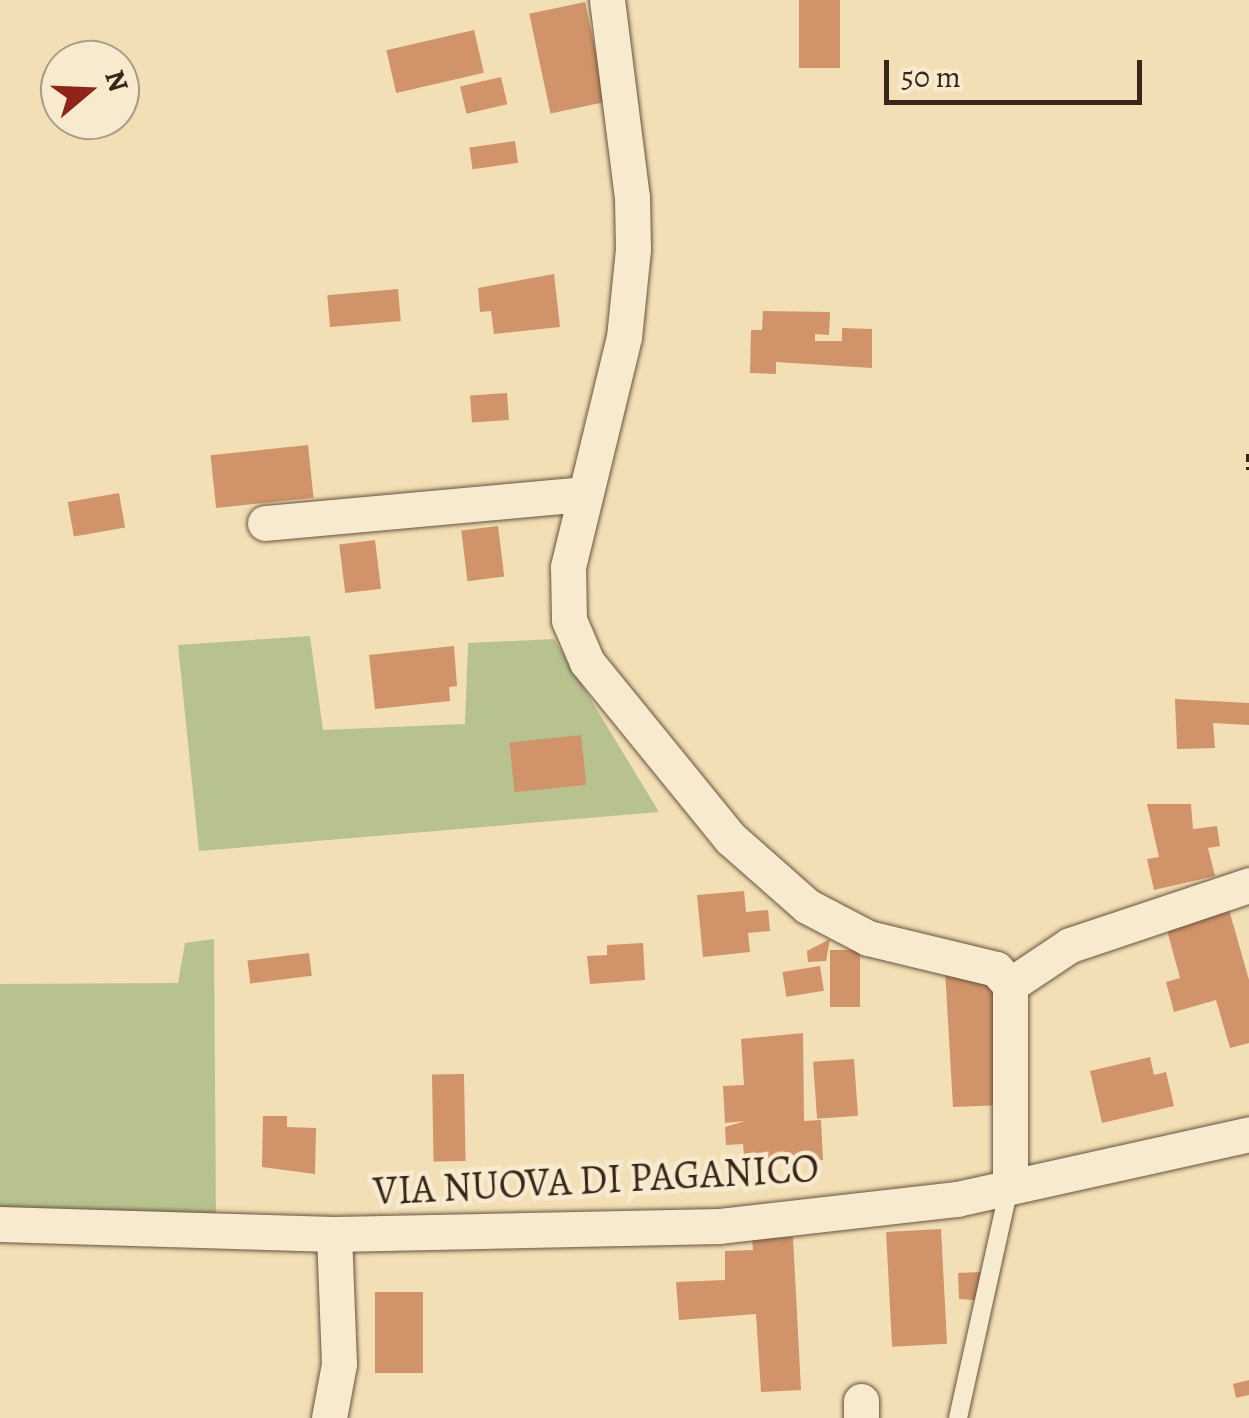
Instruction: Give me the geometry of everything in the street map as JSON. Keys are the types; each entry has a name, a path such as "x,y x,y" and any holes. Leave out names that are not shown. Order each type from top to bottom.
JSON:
{"street":[{"path":"607,0 632,197 631,282 624,337 582,494 568,567 568,610 579,650 730,838 807,906 855,932 996,969 1010,985 1010,1184"},
{"path":"265,522 582,494"},
{"path":"1010,985 1070,945 1249,885"},
{"name":"VIA NUOVA DI PAGANICO","path":"0,1224 334,1234 720,1226 957,1199 1010,1184 1249,1134"},
{"path":"329,1418 340,1364 334,1234"}],"lane":[{"path":"958,1418 1010,1184"}],"path":[{"path":"1249,454 1249,470"}],"green space":[{"path":"310,636 323,730 465,724 468,643 554,639 659,812 199,851 178,645"},
{"path":"214,939 216,1216 0,1211 0,984 178,983 185,943"}],"building":[{"path":"799,0 840,0 840,68 799,68"},
{"path":"585,2 606,102 550,114 529,14"},
{"path":"474,30 484,73 396,93 386,50"},
{"path":"501,77 507,104 466,114 460,86"},
{"path":"515,141 518,163 473,169 469,147"},
{"path":"554,274 560,327 494,334 491,311 480,312 478,288"},
{"path":"398,289 401,321 330,327 327,295"},
{"path":"763,311 830,312 829,335 815,334 815,341 842,341 842,328 872,329 872,368 776,362 776,374 750,373 751,330 762,330"},
{"path":"507,393 509,420 472,423 470,396"},
{"path":"308,445 314,498 216,508 211,455"},
{"path":"119,493 125,527 74,536 68,502"},
{"path":"498,526 504,577 467,581 461,531"},
{"path":"375,540 381,589 345,593 339,544"},
{"path":"454,646 457,686 449,687 450,701 375,709 369,655"},
{"path":"1175,699 1249,703 1249,725 1213,723 1215,748 1177,749"},
{"path":"581,735 586,785 515,792 509,743"},
{"path":"1147,804 1191,804 1193,829 1217,826 1220,846 1208,848 1215,876 1154,890 1147,859 1159,857"},
{"path":"744,891 746,912 768,910 770,931 748,933 750,952 703,957 697,895"},
{"path":"1228,906 1249,980 1249,1043 1230,1048 1216,1000 1174,1012 1166,982 1180,978 1165,923"},
{"path":"830,939 826,961 808,962 807,951"},
{"path":"643,943 645,980 590,984 587,956 607,955 607,945"},
{"path":"830,950 860,950 860,1007 830,1007"},
{"path":"309,953 312,976 250,983 247,961"},
{"path":"820,966 824,991 786,997 782,972"},
{"path":"945,969 986,980 998,991 1003,1105 953,1107"},
{"path":"803,1033 804,1121 821,1120 823,1160 745,1165 743,1144 726,1145 725,1127 745,1121 725,1123 723,1086 744,1085 741,1039"},
{"path":"1150,1057 1154,1075 1166,1072 1174,1106 1102,1123 1090,1071"},
{"path":"854,1059 858,1116 817,1119 813,1062"},
{"path":"464,1074 466,1161 434,1162 432,1075"},
{"path":"263,1116 287,1116 287,1127 316,1128 315,1174 262,1167"},
{"path":"941,1229 947,1344 892,1347 886,1232"},
{"path":"793,1237 801,1390 761,1392 756,1314 679,1320 676,1282 725,1280 725,1251 753,1250 752,1239"},
{"path":"982,1272 975,1300 959,1299 958,1273"},
{"path":"375,1292 423,1292 423,1373 375,1373"},
{"path":"1249,1380 1249,1395 1236,1398 1233,1384"}]}
